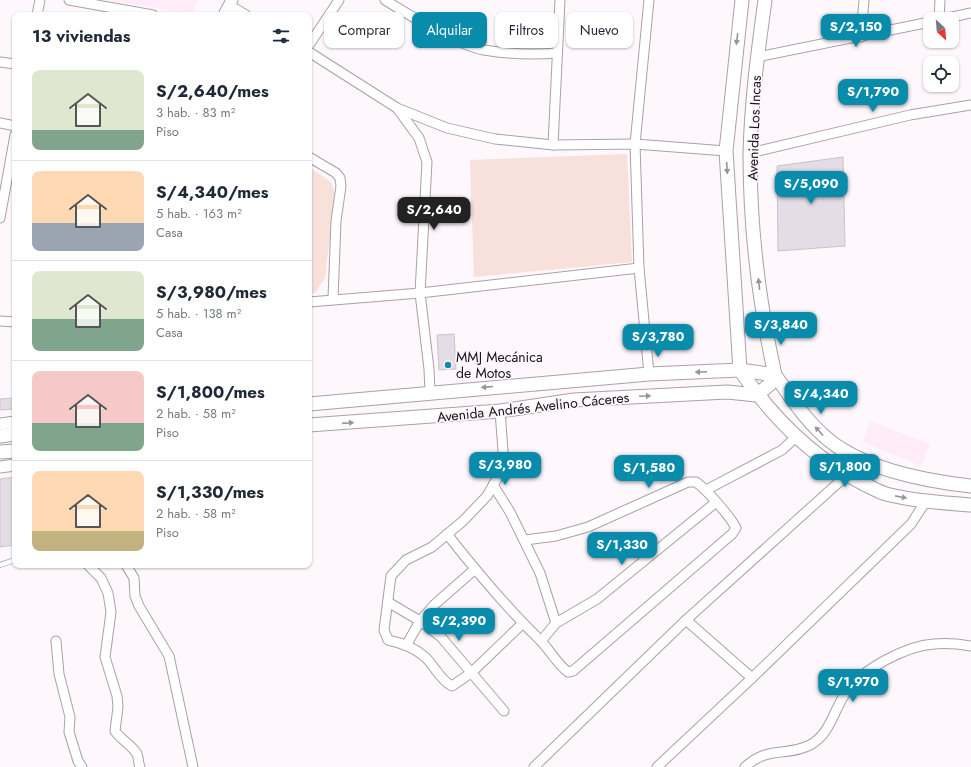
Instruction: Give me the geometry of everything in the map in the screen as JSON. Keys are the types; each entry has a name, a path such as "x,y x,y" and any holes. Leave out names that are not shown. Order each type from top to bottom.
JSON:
{"main road":[{"name":"Avenida Los Incas","path":"740,370 726,151 742,0"},
{"name":"Avenida Los Incas","path":"765,0 757,57 750,153 754,231 764,323 775,375"},
{"name":"Avenida Andrés Avelino Cáceres","path":"312,404 430,392 649,374 740,370 775,375"},
{"path":"740,370 757,396 796,436 817,455 847,475 885,494 926,502 971,505"},
{"path":"757,396 770,384 775,375 794,403 822,435 840,449 863,461 892,470 937,482 971,486"},
{"path":"574,380 574,400"},
{"name":"Avenida Andrés Avelino Cáceres","path":"312,426 500,411 574,400 727,392 757,396"},
{"path":"0,436 12,434"},
{"path":"0,452 12,451"}],"street":[{"path":"38,12 40,0"},
{"path":"75,0 137,12"},
{"path":"312,40 339,0"},
{"path":"385,0 462,42 482,50 527,55 557,53"},
{"path":"553,145 560,0"},
{"path":"649,0 635,144 639,268 649,374"},
{"path":"861,37 864,0"},
{"path":"939,12 940,0"},
{"path":"228,7 239,12"},
{"path":"959,16 971,13"},
{"path":"757,57 923,24"},
{"path":"312,54 397,108 448,128 495,139 553,145 635,144 726,151"},
{"path":"0,62 12,64"},
{"path":"750,153 910,114 971,105"},
{"path":"397,108 419,138 427,162 420,293 429,369 430,392"},
{"path":"0,124 12,126"},
{"path":"0,218 12,150"},
{"path":"312,159 336,173 340,178 341,186 336,221 333,299"},
{"path":"312,302 420,293 639,268"},
{"path":"0,321 12,322"},
{"path":"500,411 503,451 499,474 487,496 463,521 432,547 416,554 398,568 391,576 385,636 388,640 407,644 425,657 444,681 452,686 471,673 522,624"},
{"path":"0,424 12,422"},
{"path":"706,490 782,450 796,436"},
{"path":"0,467 12,465"},
{"path":"534,767 686,620 847,475"},
{"path":"447,534 522,624 541,641 561,667 568,672 573,671 732,534 736,528 732,520 715,503 706,490 696,482 688,482 588,527 556,536 525,540"},
{"path":"493,485 525,540 540,573 556,624"},
{"path":"657,767 752,678 911,524 926,502"},
{"path":"541,641 556,624 597,599 715,503"},
{"path":"91,568 101,578 108,593 111,612 106,657 117,696 118,707 115,731 121,739 129,744 137,755 140,767"},
{"path":"128,568 134,578 135,596 139,606 169,656 193,767"},
{"path":"407,644 420,621 434,605 475,569"},
{"path":"388,602 420,621 441,637 504,712"},
{"path":"686,620 752,678"},
{"path":"56,642 59,674 70,717 69,732 78,761 82,767"},
{"path":"745,767 753,760 765,754 810,746 823,736 848,690 874,666 908,650 934,644 971,646"}],"lane":[{"path":"0,565 12,561"}],"shaded area":[{"path":"106,0 198,0 193,12 180,12"},
{"path":"627,154 632,262 474,277 470,160"},
{"path":"312,169 331,182 335,194 325,278 315,293 312,294"},
{"path":"870,421 930,444 921,466 862,442"}],"building":[{"path":"843,157 845,246 778,251 777,166"},
{"path":"454,334 456,369 439,370 437,335"},
{"path":"12,398 12,409 0,410 0,399"},
{"path":"12,477 12,545 0,547 0,479"}],"place":[{"name":"MMJ Mecánica de Motos","path":"448,365"}]}
